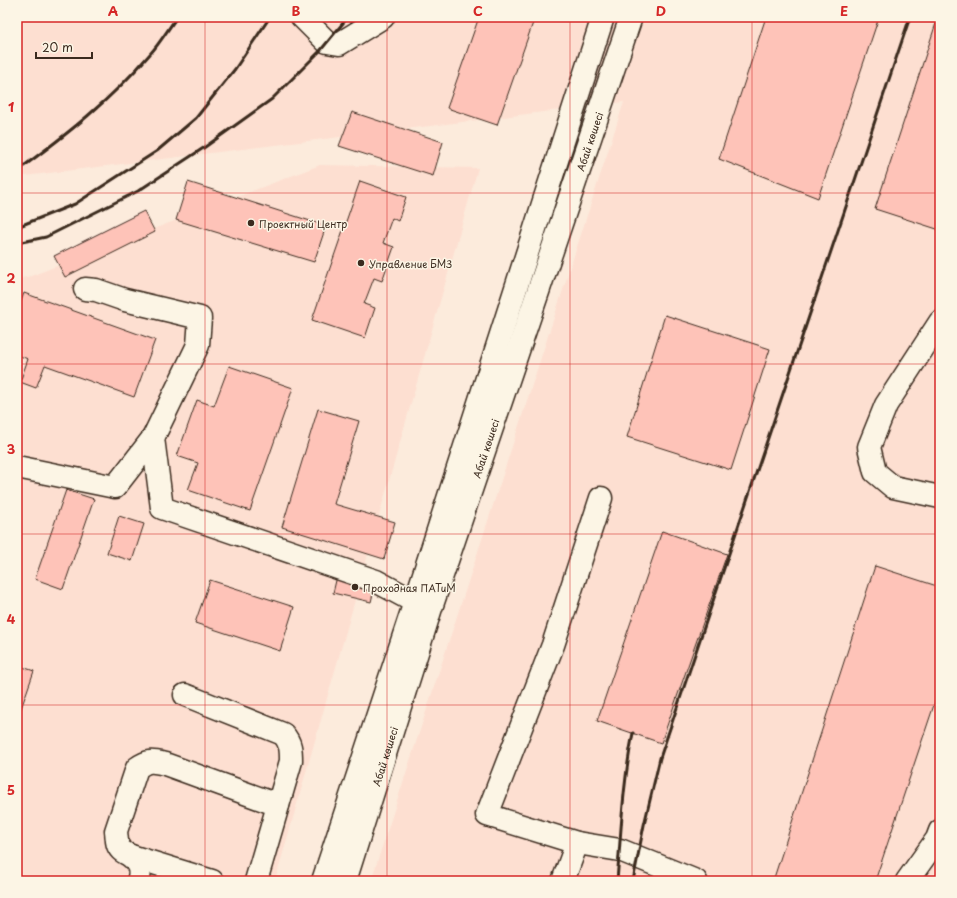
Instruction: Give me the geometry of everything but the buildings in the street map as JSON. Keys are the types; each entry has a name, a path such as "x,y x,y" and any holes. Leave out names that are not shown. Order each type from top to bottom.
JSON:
{"street":[{"path":"302,17 327,42 339,44 383,17"},
{"name":"Абай көшесі","path":"345,881 423,605 603,17"},
{"name":"Абай көшесі","path":"323,881 423,605 631,17"},
{"path":"17,467 115,487 153,438 198,345 200,318 125,300 96,290 85,289"},
{"path":"940,322 886,405 868,447 875,472 893,487 940,498"},
{"path":"153,438 162,508 376,581 423,605"},
{"path":"601,498 553,645 487,815 577,843 620,850 696,881"},
{"path":"185,695 284,734 288,740 291,748 291,761 256,881"},
{"path":"212,881 131,856 121,850 117,842 116,831 137,768 144,763 151,761 165,764 278,805"},
{"path":"907,881 937,839 940,831"},
{"path":"563,881 577,843"},
{"path":"131,856 138,865 140,871 138,881"}],"shaded area":[{"path":"17,17 940,17 940,881 371,881 624,102 17,177"},
{"path":"320,165 478,168 275,881 17,881 17,279 31,276"}],"railway":[{"path":"17,171 53,144 104,102 154,50 177,17"},
{"path":"17,227 75,204 157,151 196,118 235,69 270,17"},
{"path":"17,243 46,237 138,191 205,147 272,99 320,51 348,17"},
{"path":"633,881 644,825 660,758 910,17"},
{"path":"617,881 625,788 633,733"},
{"path":"936,881 940,877"}],"place":[{"name":"Проектный Центр","path":"251,223"},
{"name":"Управление БМЗ","path":"361,263"},
{"name":"Проходная ПАТиМ","path":"355,587"}]}
